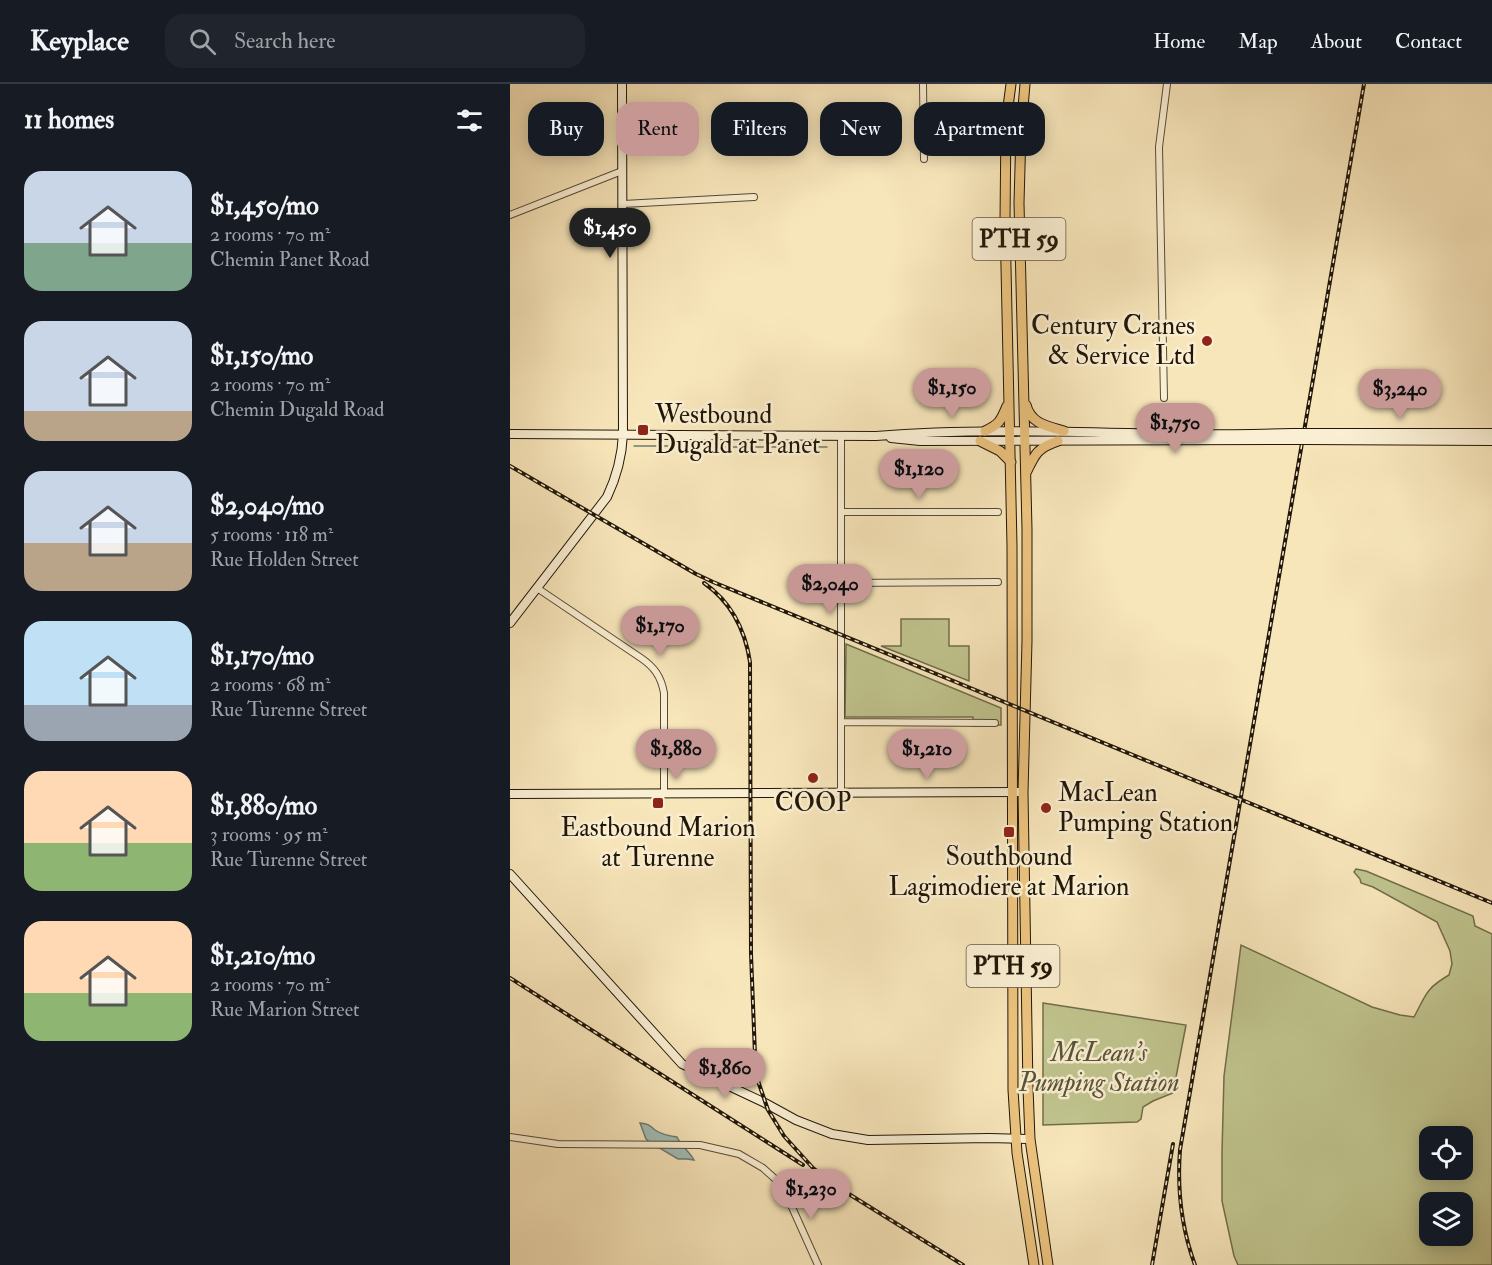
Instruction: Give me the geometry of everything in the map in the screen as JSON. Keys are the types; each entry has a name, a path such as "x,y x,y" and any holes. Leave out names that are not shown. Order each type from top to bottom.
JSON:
{"main road":[{"name":"PTH 59","path":"1011,84 1006,122 1005,206 1011,462 1013,1090 1015,1139 1034,1265"},
{"name":"PTH 59","path":"1025,84 1019,203 1027,641 1023,792 1030,1139 1048,1265"},
{"path":"1023,393 1027,409 1034,419 1064,431"},
{"path":"985,431 994,427 1002,419 1009,401"},
{"path":"980,441 1000,451 1011,462"},
{"path":"1025,476 1039,450 1058,441"}],"street":[{"path":"510,623 607,497 622,453 622,84"},
{"path":"923,84 924,159"},
{"path":"1164,398 1159,147 1167,84"},
{"path":"510,215 622,171"},
{"path":"623,204 754,197"},
{"path":"510,434 876,436 918,432 985,431 1010,436"},
{"path":"876,436 920,441 980,441 1064,431 1293,437"},
{"path":"1024,436 1058,441 1492,434"},
{"path":"841,436 841,793"},
{"path":"1307,437 1492,441"},
{"path":"841,512 998,512"},
{"path":"842,583 998,582"},
{"path":"537,588 637,655 651,665 657,673 664,693 664,794"},
{"path":"842,722 995,723"},
{"path":"510,794 1023,792"},
{"path":"510,874 682,1064 765,1103 795,1120 832,1134 868,1140 1030,1139"},
{"path":"510,1137 558,1144 700,1145 739,1154 763,1168 782,1185 818,1265"}],"green space":[{"path":"901,619 949,619 949,646 969,646 969,681 881,646 901,646"},
{"path":"846,644 1001,708 1001,725 973,726 973,717 845,717"},
{"path":"1356,869 1366,871 1473,916 1475,926 1492,934 1492,1265 1238,1265 1234,1256 1222,1201 1222,1152 1224,1076 1241,945 1372,1007 1400,1015 1414,1017 1431,989 1449,975 1452,964 1450,951 1437,922 1373,887 1361,883 1354,872"},
{"name":"McLean's Pumping Station","path":"1043,1003 1186,1025 1173,1093 1143,1107 1141,1119 1137,1122 1043,1125"}],"water":[{"path":"640,1123 649,1125 662,1134 677,1137 694,1160 678,1159 651,1143 646,1139"}],"waterway":[{"path":"634,446 674,446"},
{"path":"683,446 716,447"},
{"path":"725,447 827,447"}],"railway":[{"path":"1195,1265 1186,1237 1181,1208 1180,1150 1364,84"},
{"path":"510,466 713,582 1492,903"},
{"path":"704,583 714,590 735,617 744,638 750,662 751,954 757,1078 768,1110 784,1136 813,1168 843,1191"},
{"path":"510,978 803,1165"},
{"path":"1152,1265 1173,1144"},
{"path":"836,1186 963,1265"}],"place":[{"name":"Century Cranes & Service Ltd","path":"1207,341"},
{"name":"Westbound Dugald at Panet","path":"643,430"},
{"name":"COOP","path":"813,778"},
{"name":"Eastbound Marion at Turenne","path":"658,803"},
{"name":"MacLean Pumping Station","path":"1046,808"},
{"name":"Southbound Lagimodiere at Marion","path":"1009,832"}]}
